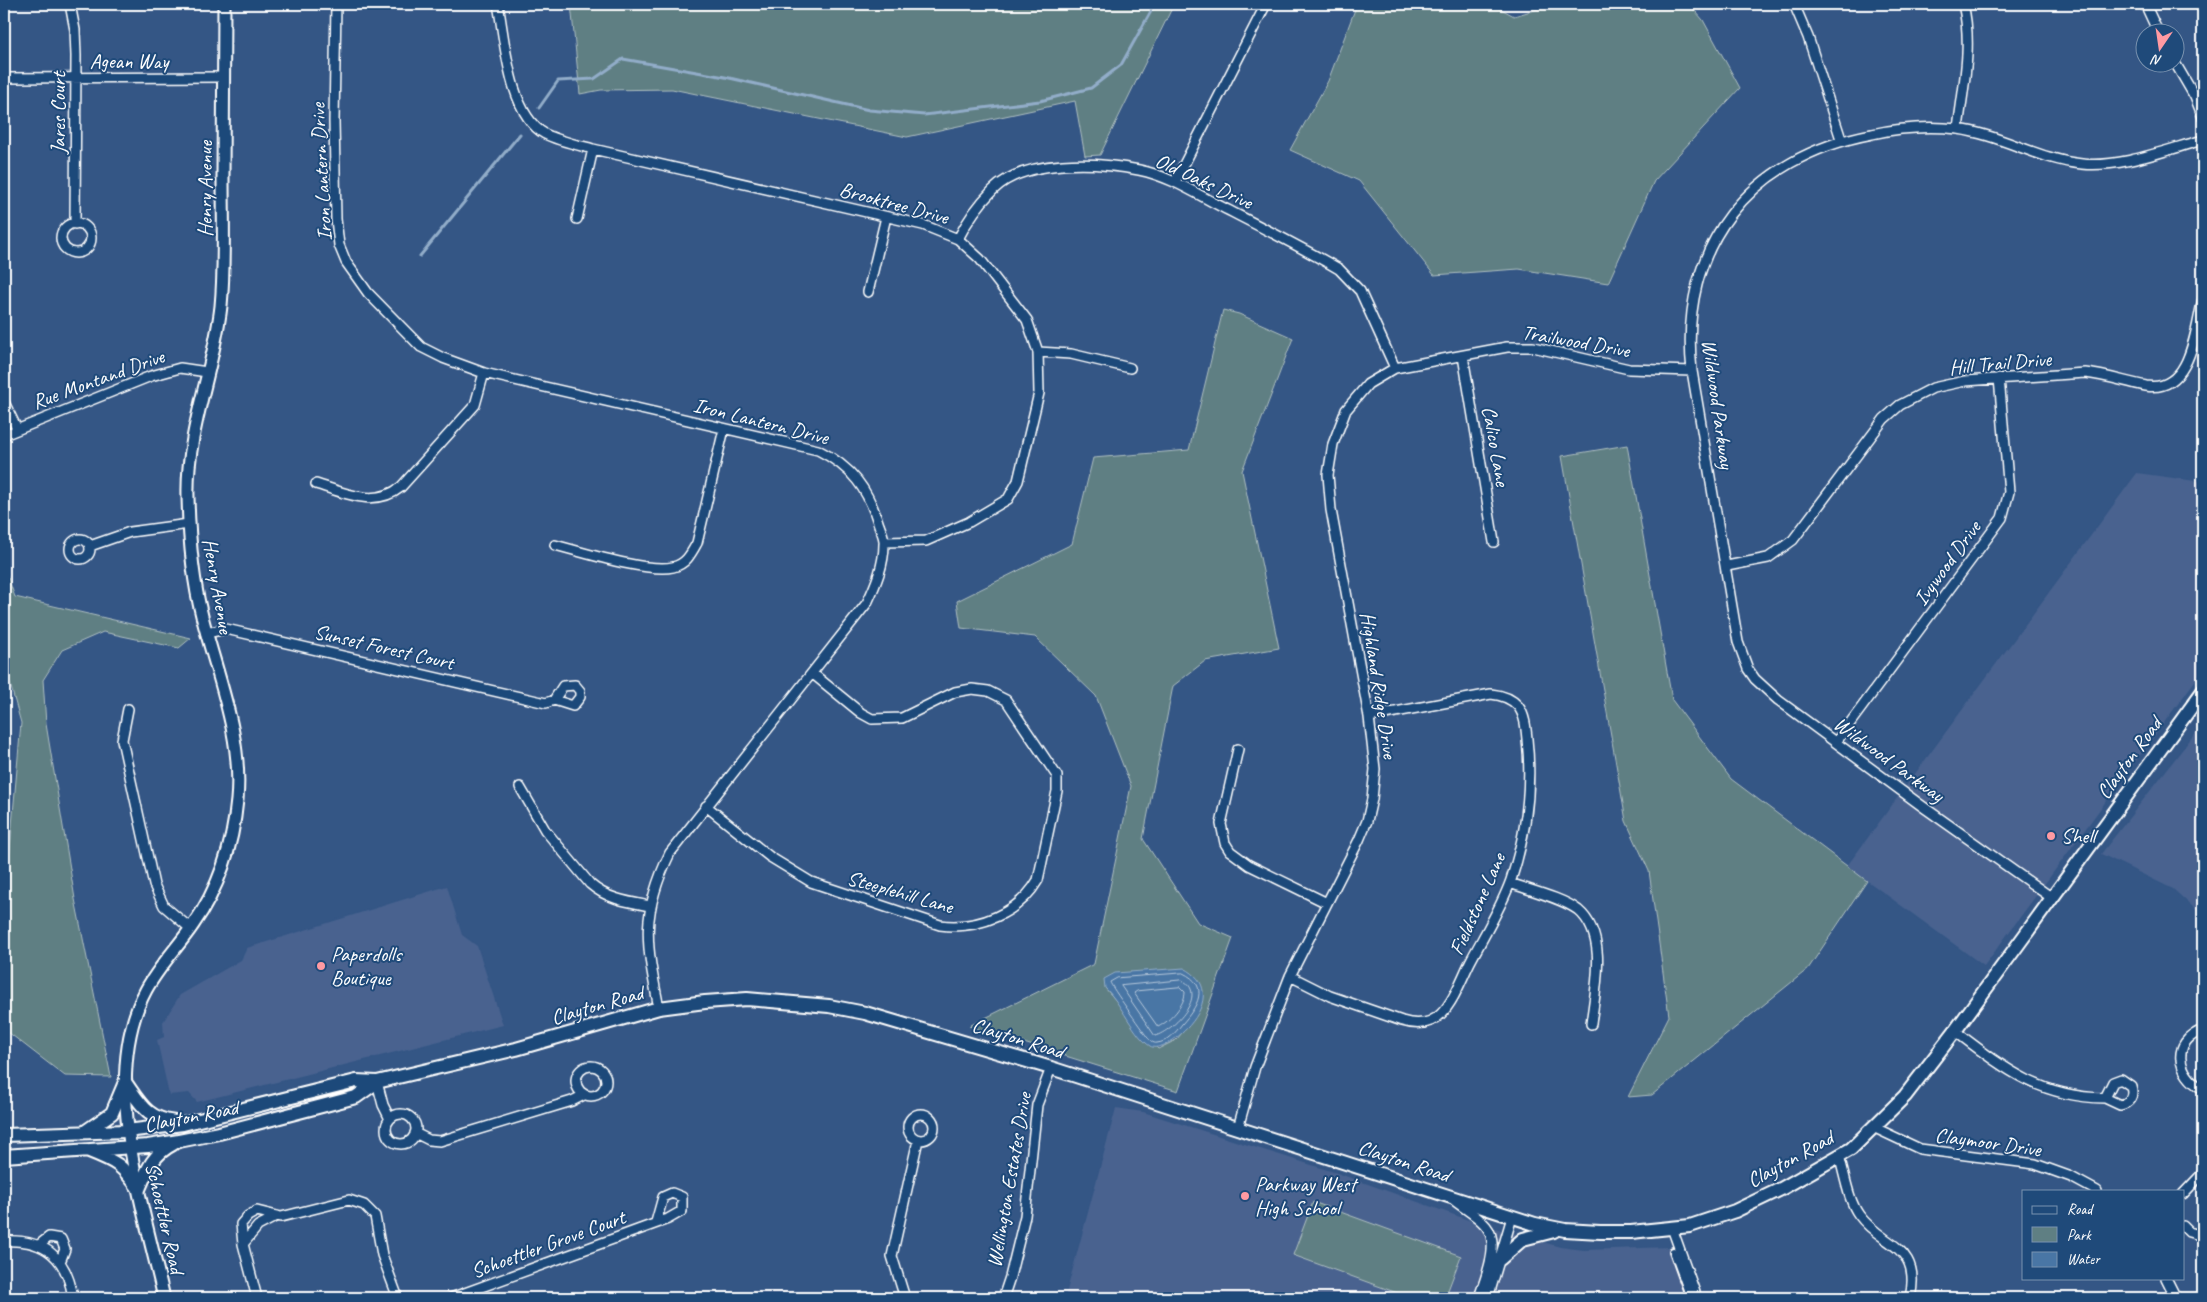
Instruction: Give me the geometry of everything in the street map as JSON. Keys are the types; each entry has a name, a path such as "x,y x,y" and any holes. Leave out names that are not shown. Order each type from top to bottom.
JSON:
{"main road":[{"name":"Clayton Road","path":"4,1135 127,1130 183,1124 356,1081 377,1082 516,1049 659,1008 747,999 829,1006 865,1013 1051,1068 1512,1217 1563,1230 1618,1232 1690,1226 1735,1211 1781,1190 1839,1156 1850,1149 1905,1096 1955,1031 2203,691"},
{"path":"125,1082 146,1111 162,1120 183,1124"},
{"path":"86,1132 112,1113 125,1082"},
{"name":"Clayton Road","path":"4,1156 129,1147 179,1141 219,1133 356,1097 377,1082"},
{"path":"87,1150 125,1169 139,1189 154,1159 163,1149 179,1141"},
{"path":"1500,1260 1523,1239 1542,1232 1563,1230"}],"street":[{"name":"Jares Court","path":"70,4 75,30 75,224"},
{"name":"Henry Avenue","path":"129,1147 125,1082 130,1039 144,993 205,908 218,881 228,850 237,796 235,743 206,633 194,576 187,492 190,458 207,372 216,339 223,277 224,4"},
{"name":"Iron Lantern Drive","path":"336,4 334,121 336,219 339,245 346,262 368,293 421,347 443,358 484,373 818,450 837,459 862,486 876,513 885,542 877,582 867,603 670,853 657,880 650,906 647,934 650,962 659,1008"},
{"name":"Brooktree Drive","path":"498,4 514,89 523,112 545,134 593,148 923,225 958,239 980,259 1027,320 1038,352 1039,393 1018,481 1008,500 990,512 926,541 885,542"},
{"path":"1175,182 1266,4"},
{"path":"1794,4 1808,37 1841,140"},
{"path":"1958,129 1968,51 1968,31 1963,4"},
{"path":"2145,4 2153,22"},
{"path":"2180,72 2203,117"},
{"name":"Agean Way","path":"4,78 224,77"},
{"name":"Wildwood Parkway","path":"2052,898 1922,806 1778,700 1755,679 1748,669 1738,642 1727,566 1692,371 1689,345 1691,311 1704,261 1729,216 1746,195 1768,178 1811,152 1841,140 1895,129 1958,129 1995,138 2059,160 2082,164 2109,164 2203,140"},
{"path":"577,219 593,148"},
{"name":"Old Oaks Drive","path":"958,239 966,222 994,189 1021,173 1034,169 1084,164 1140,170 1175,182 1339,269 1360,291 1395,368"},
{"path":"868,292 886,217"},
{"name":"Hill Trail Drive","path":"1727,566 1768,558 1793,540 1884,419 1900,405 1933,388 1965,381 2084,373 2100,374 2147,386 2159,386 2170,383 2180,375 2186,364 2203,299"},
{"name":"Trailwood Drive","path":"1395,368 1507,347 1533,348 1629,369 1692,371"},
{"path":"1038,352 1071,354 1130,368"},
{"name":"Calico Lane","path":"1463,356 1494,542"},
{"name":"Rue Montand Drive","path":"4,435 161,373 180,368 207,372"},
{"name":"Highland Ridge Drive","path":"1238,1128 1255,1067 1290,976 1359,840 1369,814 1375,769 1369,717 1331,510 1328,475 1333,444 1346,410 1368,384 1395,368"},
{"path":"316,484 373,499 391,495 408,480 475,405 484,373"},
{"name":"Ivywood Drive","path":"1836,742 2002,518 2009,492 1999,378"},
{"path":"4,402 17,429"},
{"path":"555,545 656,568 674,567 688,559 697,543 724,429"},
{"path":"90,546 130,532 189,524"},
{"name":"Sunset Forest Court","path":"206,633 226,629 546,703 554,700"},
{"name":"Steeplehill Lane","path":"706,806 770,857 811,882 940,925 953,927 982,922 1014,907 1032,891 1038,880 1058,791 1057,776 1006,700 988,691 972,689 955,692 902,718 872,719 861,713 812,673"},
{"name":"Fieldstone Lane","path":"1290,976 1330,996 1402,1021 1413,1024 1432,1020 1441,1014 1453,995 1510,883 1519,852 1526,816 1528,784 1529,756 1525,724 1517,704 1509,698 1491,694 1369,717"},
{"path":"128,709 122,740 154,885 164,906 191,929"},
{"path":"1238,749 1221,824 1225,843 1230,851 1249,865 1327,903"},
{"path":"520,787 545,830 590,884 599,892 611,898 650,906"},
{"path":"1510,883 1578,910 1591,928 1597,950 1598,965 1591,1024"},
{"path":"2203,1030 2186,1042 2181,1059 2186,1076 2193,1084 2203,1090"},
{"path":"1955,1031 2005,1069 2019,1077 2056,1090 2087,1098 2105,1098"},
{"name":"Wellington Estates Drive","path":"1003,1298 1010,1277 1024,1216 1038,1105 1051,1068"},
{"path":"377,1082 383,1105 390,1119"},
{"path":"415,1134 428,1140 440,1141 572,1101 584,1095"},
{"path":"399,1114 408,1116 415,1124 415,1134 410,1141 405,1143 400,1144 392,1141 386,1133 387,1123 399,1114"},
{"name":"Claymoor Drive","path":"1873,1127 1920,1149 2035,1164 2072,1177 2095,1190"},
{"path":"905,1298 892,1256 918,1140"},
{"name":"Schoettler Road","path":"129,1147 164,1298"},
{"path":"1839,1156 1854,1208 1859,1216 1898,1246 1904,1255 1911,1273 1913,1285 1910,1298"},
{"path":"2184,1193 2203,1174"},
{"path":"1451,1198 1486,1226 1491,1235 1492,1248 1479,1298"},
{"path":"243,1244 258,1226 277,1216 349,1200 364,1205 375,1216 382,1255 398,1298"},
{"path":"257,1298 243,1244 241,1224 248,1216 257,1211 277,1216"},
{"path":"1488,1298 1512,1217"},
{"name":"Schoettler Grove Court","path":"451,1298 560,1257 621,1237 656,1222"},
{"path":"2184,1227 2189,1232 2203,1236"},
{"path":"1672,1228 1697,1298"},
{"path":"39,1245 49,1237 61,1239 65,1249 60,1262"},
{"path":"4,1241 20,1240 39,1245 60,1262 68,1277 72,1298"},
{"path":"1672,1251 1690,1298"},
{"path":"2167,1280 2176,1298"}],"shaded area":[{"path":"2137,473 2203,482 2203,670 1984,966 1847,866"},
{"path":"2203,723 2203,916 2173,889 2101,854"},
{"path":"447,886 462,935 477,946 503,1025 197,1102 189,1093 169,1095 157,1040 164,1037 163,1022 180,995 241,960 247,948"},
{"name":"Parkway West High School","path":"1116,1108 1143,1112 1337,1173 1474,1222 1560,1247 1584,1250 1669,1247 1676,1251 1693,1298 1065,1298"}],"green space":[{"path":"571,4 1174,4 1100,155 1085,156 1075,101 907,137 672,89 601,90 580,94"},
{"path":"1357,4 1492,4 1514,16 1555,4 1689,4 1703,20 1740,88 1654,181 1608,283 1519,269 1434,275 1359,181 1290,150 1328,81"},
{"path":"1223,310 1239,314 1293,338 1242,471 1279,648 1205,661 1173,686 1143,839 1198,923 1233,938 1178,1091 969,1026 1094,964 1131,786 1096,696 1035,637 961,628 957,601 1072,544 1093,458 1189,450","holes":["1105,988 1194,1019 1176,1040 1158,1049"]},
{"path":"1627,445 1672,700 1731,779 1867,881 1808,969 1652,1095 1628,1097 1669,1016 1649,871 1626,821 1562,456"},
{"path":"4,567 15,597 191,638 179,648 103,632 62,650 43,680 46,724 75,899 111,1077 65,1076 4,1029 4,917 21,723 4,662"},
{"path":"1313,1202 1461,1256 1445,1298 1411,1298 1293,1255"}],"water":[{"path":"1184,968 1198,980 1203,993 1201,1007 1193,1021 1182,1033 1170,1042 1158,1047 1150,1046 1138,1035 1117,1002 1105,988 1104,979 1115,973"}],"waterway":[{"path":"539,108 558,81 594,79 623,59 725,77 869,110 924,115 1040,101 1091,88 1121,65 1155,4"},
{"path":"420,256 520,134"}],"place":[{"name":"Shell","path":"2051,836"},
{"name":"Paperdolls Boutique","path":"321,966"},
{"name":"Parkway West High School","path":"1245,1196"}]}
